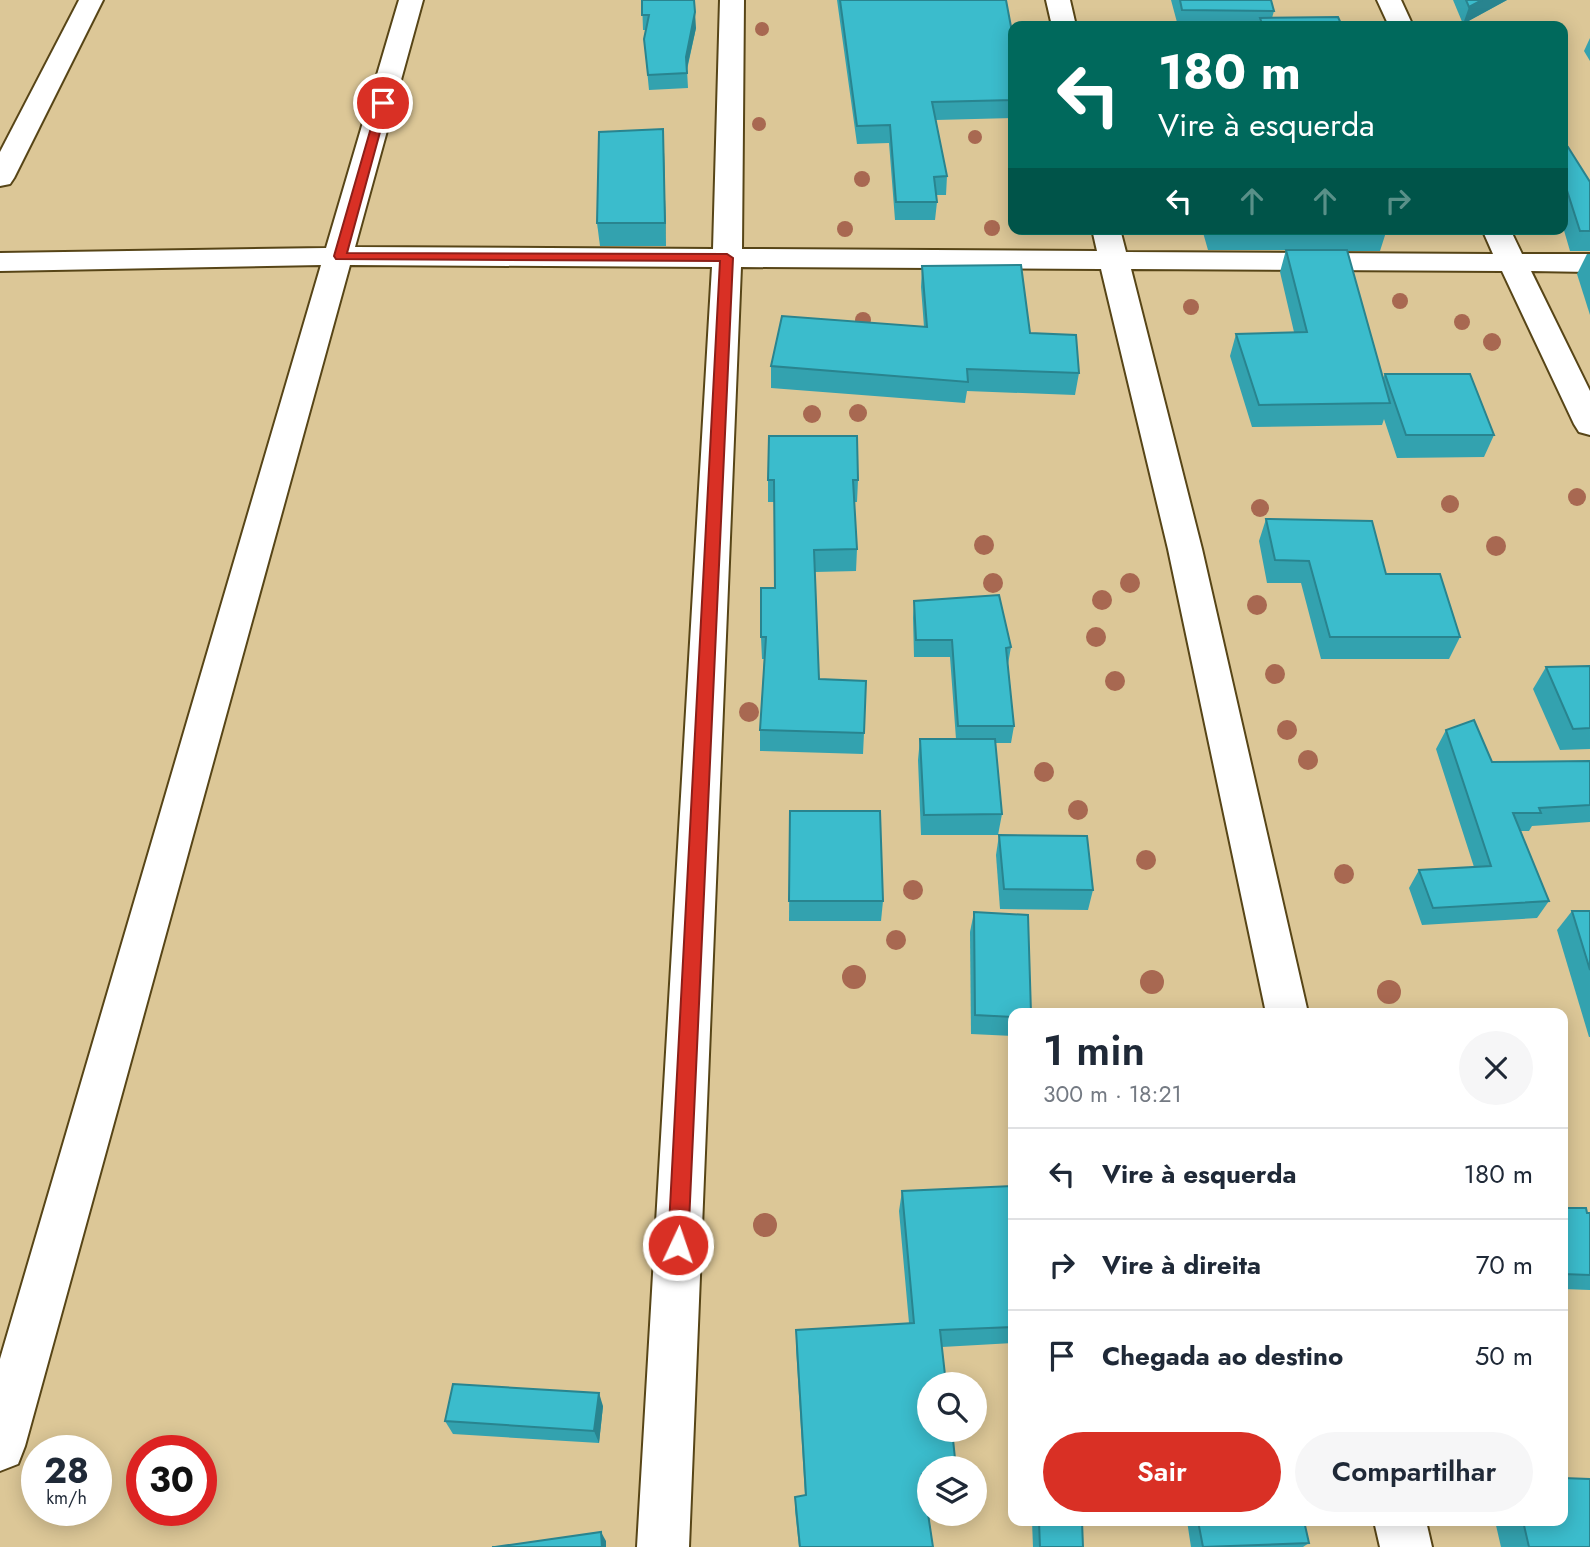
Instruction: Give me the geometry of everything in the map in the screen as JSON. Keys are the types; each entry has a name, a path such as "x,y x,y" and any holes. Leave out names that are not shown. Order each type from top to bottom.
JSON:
{"street":[{"path":"0,178 91,0"},
{"path":"0,1446 411,0"},
{"path":"663,1547 727,258 732,0"},
{"path":"1058,0 1063,21"},
{"path":"1389,0 1399,21"},
{"path":"1499,235 1590,424"},
{"path":"0,262 340,256 727,258 1110,245 1512,263 1590,263"},
{"path":"1110,245 1185,549 1286,1008"},
{"path":"1401,1526 1406,1547"}],"building":[{"path":"642,0 694,0 695,12 686,57 687,73 648,75 644,39 649,15 642,15"},
{"path":"840,0 1006,0 1010,21 1008,100 932,102 947,176 934,177 937,202 896,202 890,125 857,126"},
{"path":"1180,0 1271,0 1274,11 1182,10"},
{"path":"1466,0 1482,0 1469,7"},
{"path":"1338,17 1340,21 1261,21 1260,18"},
{"path":"663,129 665,223 597,223 599,132"},
{"path":"1568,147 1590,182 1590,231 1580,231 1568,194"},
{"path":"1286,250 1347,250 1390,403 1259,405 1236,334 1307,332"},
{"path":"1021,265 1030,333 1076,335 1079,373 967,369 968,382 771,366 782,316 927,327 922,266"},
{"path":"1385,374 1470,374 1494,435 1406,435"},
{"path":"769,436 857,436 858,480 853,480 857,549 814,550 819,679 866,681 864,733 760,730 766,637 761,637 761,588 775,588 774,480 768,480"},
{"path":"1266,519 1372,521 1386,574 1440,574 1460,637 1330,637 1309,561 1275,560"},
{"path":"999,595 1011,647 1006,648 1014,726 958,726 952,640 916,640 914,601"},
{"path":"1590,666 1590,728 1573,729 1546,667"},
{"path":"1474,720 1492,762 1590,761 1590,805 1539,808 1541,813 1513,813 1549,901 1433,908 1419,870 1491,866 1446,730"},
{"path":"920,739 995,739 1002,814 924,815"},
{"path":"790,811 880,811 883,901 789,901"},
{"path":"999,835 1087,836 1093,890 1004,889"},
{"path":"1572,911 1590,911 1590,970"},
{"path":"974,912 1028,915 1031,1008 1008,1008 1008,1017 975,1015"},
{"path":"1008,1186 1008,1327 940,1330 945,1372 917,1372 917,1442 953,1442 955,1456 917,1456 917,1526 930,1526 933,1547 800,1547 795,1497 806,1495 796,1330 914,1323 902,1191"},
{"path":"1568,1208 1586,1208 1587,1213 1590,1213 1590,1275 1568,1274"},
{"path":"453,1384 599,1393 594,1431 445,1421"},
{"path":"1568,1478 1590,1479 1590,1547 1529,1547 1524,1526 1568,1526"},
{"path":"1039,1526 1082,1526 1083,1547 1040,1547"},
{"path":"1199,1526 1305,1526 1309,1543 1203,1547"},
{"path":"601,1532 602,1547 495,1547"}],"route":[{"path":"383,103 340,256 727,258 678,1245"}]}
